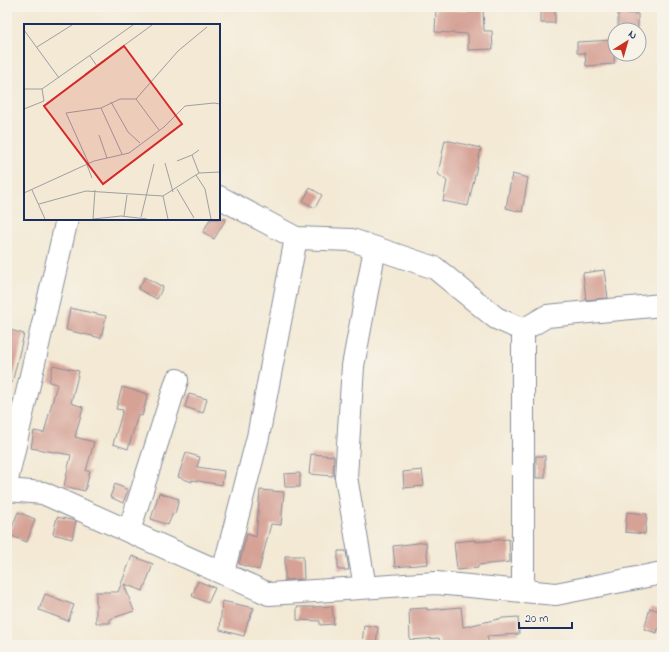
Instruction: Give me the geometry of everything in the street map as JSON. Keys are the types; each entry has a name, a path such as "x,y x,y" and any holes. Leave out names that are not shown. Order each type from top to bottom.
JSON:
{"street":[{"path":"220,198 296,238 352,240 435,268 496,318 523,330"},
{"path":"7,480 67,220"},
{"path":"222,572 258,437 296,238"},
{"path":"365,587 346,477 354,366 375,248"},
{"path":"523,330 547,316 662,305"},
{"path":"523,330 524,591"},
{"path":"129,531 177,380"},
{"path":"7,490 43,493 269,594 436,582 556,594 662,573"}],"building":[{"path":"467,7 483,7 484,31 492,31 493,49 468,50 468,34 435,32 436,9 467,11"},
{"path":"541,7 555,7 555,23 541,23"},
{"path":"618,13 638,14 638,22 618,22"},
{"path":"607,40 607,62 614,62 614,64 586,66 585,53 577,53 577,42"},
{"path":"445,140 481,148 468,206 443,201 447,181 438,174"},
{"path":"512,174 528,178 522,212 506,208"},
{"path":"310,188 322,195 315,208 303,201"},
{"path":"226,219 214,239 203,232 209,220"},
{"path":"604,270 608,298 586,300 583,273"},
{"path":"145,277 163,287 157,299 138,289"},
{"path":"70,308 106,316 101,338 66,330"},
{"path":"7,329 24,334 12,383 7,382"},
{"path":"53,365 79,371 71,403 83,407 75,437 94,442 86,471 90,471 85,491 64,486 71,455 31,448 34,431 44,433 57,384 49,382"},
{"path":"122,387 148,394 142,416 138,415 128,449 113,444 123,410 116,409"},
{"path":"189,394 207,399 203,413 185,407"},
{"path":"186,453 200,457 197,467 224,471 222,485 192,480 192,482 178,477"},
{"path":"311,454 334,456 333,476 309,474"},
{"path":"536,456 545,456 545,478 536,478"},
{"path":"422,470 424,486 404,488 403,472"},
{"path":"300,473 300,487 285,487 284,474"},
{"path":"115,484 128,490 123,503 110,497"},
{"path":"260,490 284,492 281,525 271,524 259,570 239,564 247,534 256,537"},
{"path":"159,493 179,499 175,514 173,513 168,525 151,519"},
{"path":"18,512 35,519 27,542 9,535"},
{"path":"627,512 647,514 645,534 625,532"},
{"path":"57,517 76,521 72,539 53,534"},
{"path":"509,539 510,562 478,565 478,568 457,570 454,542"},
{"path":"426,542 428,564 395,567 393,546"},
{"path":"338,551 346,551 349,570 338,570"},
{"path":"132,556 153,564 143,591 124,584 134,611 110,619 110,623 96,623 96,592 118,592"},
{"path":"285,556 303,556 304,579 285,580"},
{"path":"198,581 215,588 208,603 192,596"},
{"path":"45,594 74,605 68,621 39,610"},
{"path":"222,601 254,608 247,624 244,636 220,630"},
{"path":"332,606 334,624 320,625 320,621 297,620 297,607"},
{"path":"461,607 463,627 503,618 518,617 519,634 487,636 489,645 440,645 439,638 410,640 409,609 427,608 427,610"},
{"path":"650,608 662,612 662,618 657,633 644,629"},
{"path":"364,625 378,627 376,645 362,645"}]}
